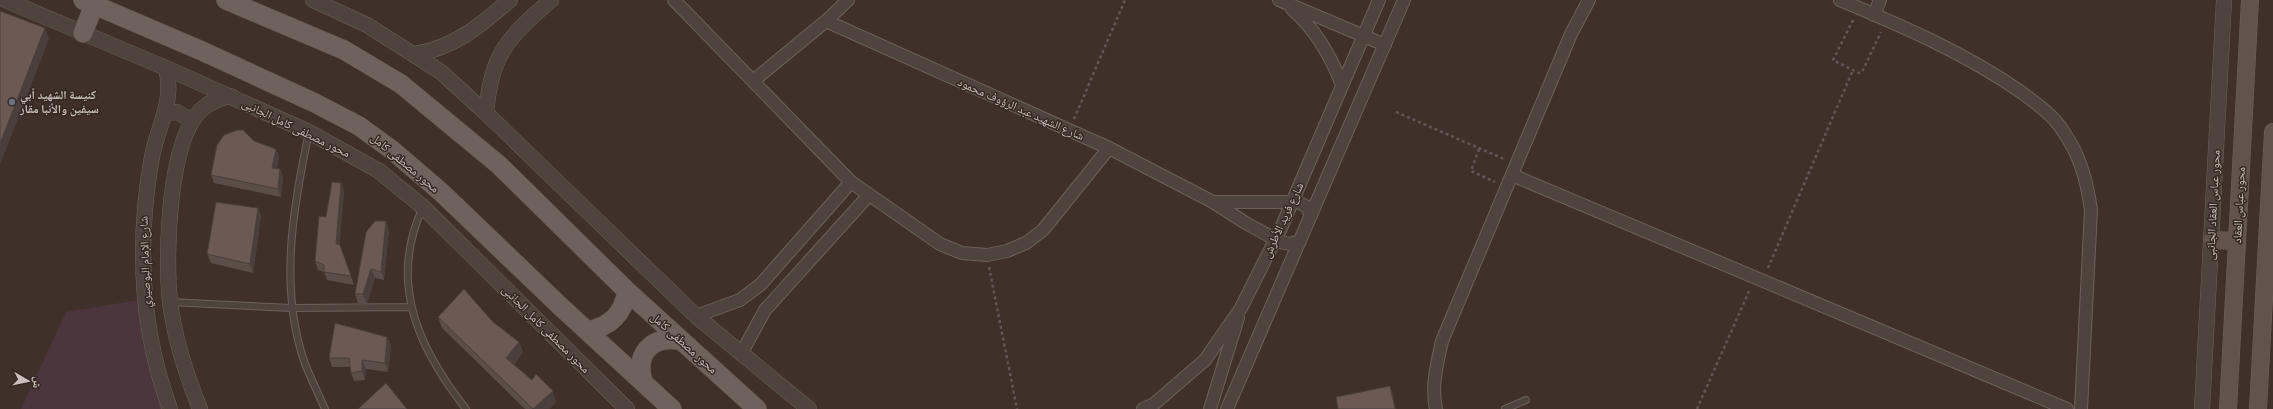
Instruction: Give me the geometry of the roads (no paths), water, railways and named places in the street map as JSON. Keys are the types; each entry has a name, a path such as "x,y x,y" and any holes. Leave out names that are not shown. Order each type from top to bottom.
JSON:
{"main road":[{"name":"محور مصطفى كامل","path":"226,0 344,50 401,84 499,165 627,291 679,340 757,409"},
{"name":"محور عباس العقاد","path":"2228,409 2250,0"},
{"path":"83,33 88,2"},
{"name":"محور مصطفى كامل","path":"88,2 209,54 315,103 359,126 392,150 441,192 672,409"},
{"path":"2258,409 2273,132"},
{"path":"2212,240 2237,241"},
{"path":"588,331 607,325 615,318 621,310 627,291"},
{"path":"643,381 640,366 644,352 660,340 679,340"}],"street":[{"name":"محور مصطفى كامل الجانبى","path":"5,0 231,96 309,132 379,171 423,207 627,409"},
{"path":"313,0 367,24 415,54 440,72 486,113 696,316 740,354 809,409"},
{"path":"415,54 437,49 458,40 510,0"},
{"path":"486,113 489,87 498,57 518,30 551,0"},
{"path":"674,0 851,182 940,244 962,253 987,255 1014,249 1026,243 1043,230 1109,148"},
{"path":"753,81 826,21 848,0"},
{"name":"شارع فريد الأطرش","path":"1143,409 1154,404 1205,360 1241,308 1276,240 1379,0"},
{"name":"شارع فريد الأطرش","path":"1228,409 1404,0"},
{"path":"1436,409 1434,399 1435,370 1442,341 1571,34 1589,0"},
{"path":"1840,0 1861,4 1874,15 1994,74 2043,109 2063,130 2077,154 2087,182 2091,210 2081,409"},
{"path":"1874,15 1880,0"},
{"name":"محور عباس العقاد الجانبى","path":"2202,409 2224,0"},
{"path":"1282,2 1385,45"},
{"path":"1282,2 1314,32 1335,66 1342,85"},
{"name":"شارع الشهيد عبد الرؤوف محمود","path":"826,21 1109,148 1213,202 1276,240 1290,244 1300,240"},
{"name":"شارع الإمام البوصيري","path":"166,68 169,94 151,160 142,231 144,289 150,338 161,385 170,409"},
{"name":"شارع الإمام البوصيري","path":"200,409 186,376 170,302 168,230 176,168 192,121 207,105 231,96"},
{"path":"165,113 177,112 192,121"},
{"path":"1514,170 1759,279 2067,409"},
{"path":"696,316 740,300 761,284 851,182"},
{"path":"740,354 765,310 868,195"},
{"path":"1293,201 1303,204 1311,216"},
{"name":"شارع الشهيد عبد الرؤوف محمود","path":"1213,202 1293,201"},
{"path":"1210,409 1241,308"}],"lane":[{"path":"309,132 297,188 290,248 292,308 304,361 325,409"},
{"path":"423,207 412,234 407,256 406,273 411,307 429,353 441,375 466,409"},
{"path":"170,302 292,308 411,307"},
{"path":"1505,409 1526,400"}],"place":[{"name":"كنيسة الشهيد أبي سيفين والأنبا مقار","path":"12,102"}]}
